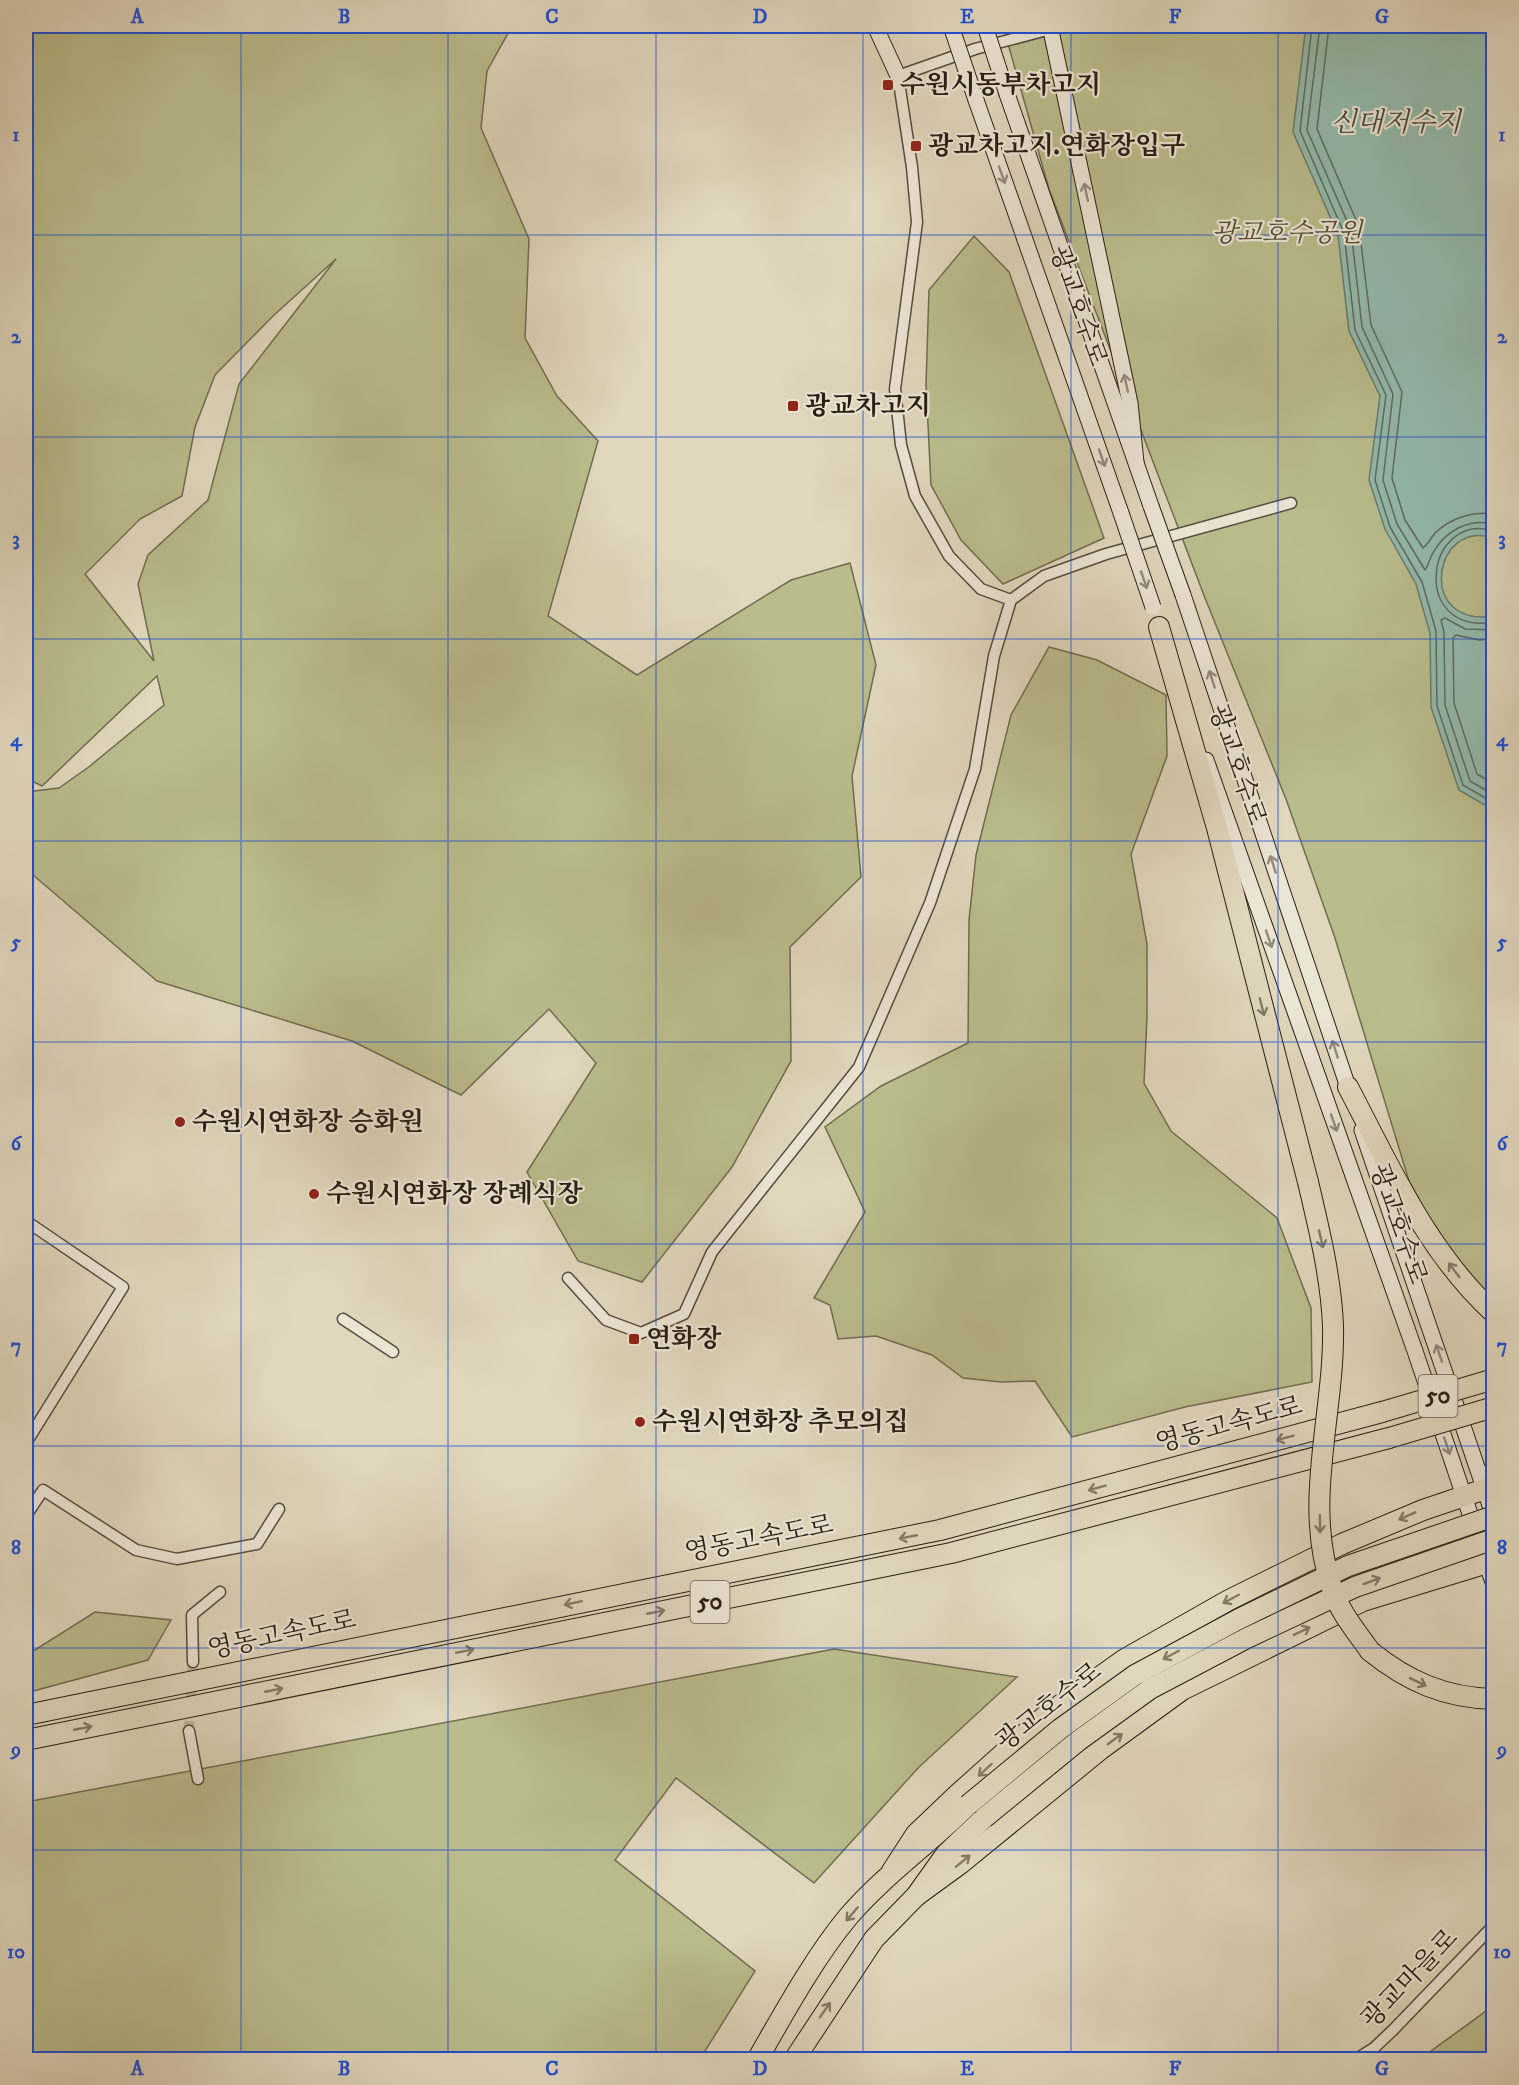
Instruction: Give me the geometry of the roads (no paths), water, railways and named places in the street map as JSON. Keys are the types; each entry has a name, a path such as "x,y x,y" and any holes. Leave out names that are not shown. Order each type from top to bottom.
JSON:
{"highway":[{"path":"1160,627 1217,828 1325,1255 1333,1325 1331,1386 1321,1465 1319,1528 1323,1558 1332,1591 1370,1651 1393,1670 1420,1684 1450,1694 1494,1699"},
{"path":"1348,1086 1420,1222 1456,1273 1494,1313"},
{"name":"영동고속도로","path":"26,1715 940,1530 1382,1412 1494,1379"},
{"name":"영동고속도로","path":"26,1740 951,1553 1389,1438 1494,1407"},
{"path":"892,1871 916,1834 958,1794 1045,1716 1125,1659 1239,1594 1352,1540 1488,1487"},
{"name":"광교호수로","path":"757,2060 788,2007 848,1918 892,1871 931,1842 968,1805 1060,1729 1135,1675 1239,1619 1348,1566 1494,1517"},
{"name":"광교호수로","path":"794,2060 874,1939 916,1896 946,1854 984,1818 1078,1741 1150,1689 1247,1638 1355,1587 1494,1539"},
{"path":"916,1896 960,1864 1101,1749 1182,1690 1363,1601 1490,1562"}],"main road":[{"path":"875,26 898,76"},
{"name":"광교호수로","path":"951,26 1414,1351 1462,1496 1490,1562 1494,1585"},
{"name":"광교호수로","path":"985,26 1183,595 1474,1455 1488,1487 1494,1517"},
{"path":"1054,26 1130,403 1136,462"}],"street":[{"path":"1011,600 981,589 949,556 915,496 901,445 895,389 916,222 912,167 898,76 975,48 1054,26"},
{"path":"568,1278 606,1320 640,1333 684,1314 712,1252 859,1067 930,903 971,780 994,656 1011,600 1044,576 1106,554 1291,503"},
{"path":"26,1221 123,1287 26,1443"},
{"path":"343,1319 393,1352"},
{"path":"26,1516 43,1490 136,1550 177,1559 256,1544 279,1509"},
{"path":"193,1662 192,1615 220,1592"},
{"path":"189,1731 198,1779"},
{"name":"광교마을로","path":"1355,2060 1374,2048 1394,2029 1494,1925"}],"water":[{"name":"신대저수지","path":"1306,26 1493,26 1493,538 1473,536 1457,543 1446,557 1442,574 1443,591 1452,606 1468,615 1493,616 1491,644 1493,810 1459,790 1431,707 1430,633 1416,584 1385,529 1369,480 1380,396 1349,331 1338,235 1293,132"}],"tunnel":[{"path":"189,1731 193,1662"}],"place":[{"name":"수원시동부차고지","path":"888,85"},
{"name":"광교차고지.연화장입구","path":"916,146"},
{"name":"광교차고지","path":"793,406"},
{"name":"수원시연화장 승화원","path":"180,1122"},
{"name":"수원시연화장 장례식장","path":"314,1194"},
{"name":"연화장","path":"634,1339"},
{"name":"수원시연화장 추모의집","path":"640,1422"}],"park label":[{"name":"광교호수공원","path":"1287,233"}]}
